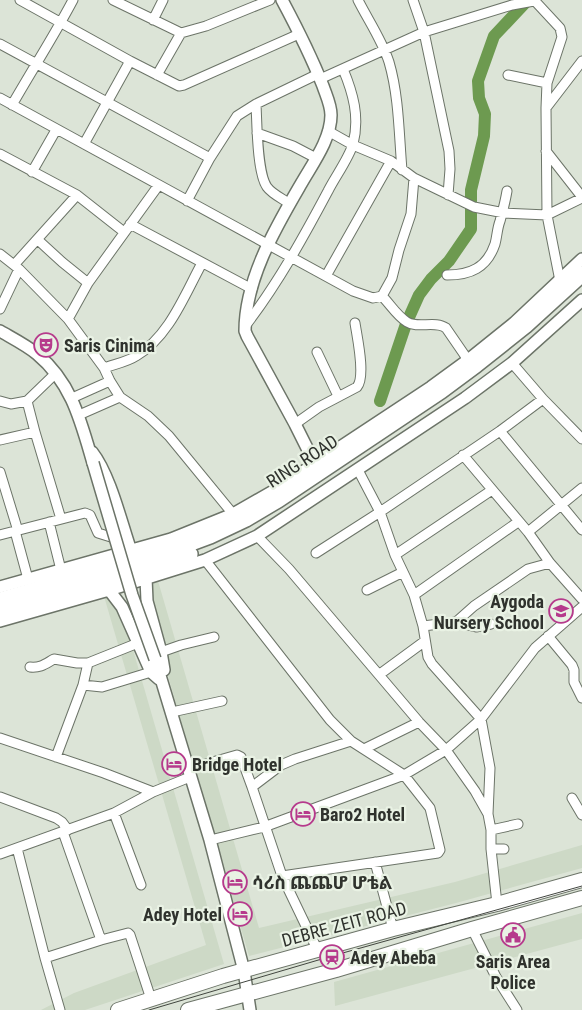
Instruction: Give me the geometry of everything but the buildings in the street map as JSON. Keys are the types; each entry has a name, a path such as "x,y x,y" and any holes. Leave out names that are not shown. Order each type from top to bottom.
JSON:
{"highway":[{"name":"RING ROAD","path":"0,600 175,549 210,536 246,519 278,500 441,391 519,331 582,274"},
{"name":"RING ROAD","path":"0,611 176,560 254,525 449,398 522,342 582,287"}],"main road":[{"path":"282,0 319,76 330,104 331,114 328,131 316,158 267,244 252,289 245,325 247,336 295,424 314,464"},
{"name":"RING ROAD","path":"0,587 186,534 233,514 314,464 468,360 514,323 582,259"},
{"path":"0,621 109,590 204,560 257,536 465,398 512,363 582,300"},
{"path":"0,332 38,355 56,373 72,398 80,415 132,595 158,655"},
{"path":"88,446 103,470 131,551"},
{"path":"146,578 147,601 162,682 210,840 244,971 250,1010"},
{"path":"109,590 122,607 152,672 162,682"},
{"name":"DEBRE ZEIT ROAD","path":"118,1010 223,976 582,880"},
{"path":"188,1010 336,970 582,898"},
{"path":"223,976 228,999"}],"street":[{"path":"20,0 174,84 184,85 299,34"},
{"path":"12,105 73,0"},
{"path":"113,0 182,33 206,26 270,0"},
{"path":"153,20 163,0"},
{"path":"358,0 389,62 395,94 402,170"},
{"path":"413,0 424,32 449,150 448,195"},
{"path":"187,201 210,158 237,116 256,104 319,76 343,69 424,32 510,2 530,1 560,28 562,33 547,83 546,108 547,215 560,281"},
{"path":"158,75 182,33"},
{"path":"0,44 210,158"},
{"path":"84,144 130,61"},
{"path":"546,108 581,66"},
{"path":"245,325 266,299 292,258 353,145 356,128 355,101 343,69"},
{"path":"508,74 547,83"},
{"path":"0,98 292,258 365,296 373,298 382,296 392,278 411,214 414,178"},
{"path":"256,104 257,133 264,183 268,189 290,204"},
{"path":"32,172 56,130"},
{"path":"328,131 353,145 391,161 414,178 465,203 474,207 504,213 547,215 582,198 546,151"},
{"path":"257,133 293,146 316,158"},
{"path":"0,154 68,189 124,232"},
{"path":"326,276 391,161"},
{"path":"68,319 88,283 158,186"},
{"path":"447,275 470,273 479,268 487,259 495,244 500,221 504,213 507,191"},
{"path":"0,309 17,267 77,195"},
{"path":"130,224 252,289"},
{"path":"38,240 88,283"},
{"path":"0,254 17,267 68,319 104,368 120,397 148,416 169,436 233,514"},
{"path":"104,368 130,359 147,348 174,315 202,263"},
{"path":"382,296 404,320 417,325 442,325 468,360"},
{"path":"295,424 320,406 358,387 360,384 360,362 355,323"},
{"path":"317,352 338,396"},
{"path":"512,363 543,399 582,439"},
{"path":"0,401 12,404 28,402 56,373"},
{"path":"72,398 110,381"},
{"path":"80,415 120,397"},
{"path":"316,553 500,431 543,399"},
{"path":"28,402 61,519"},
{"path":"500,431 582,530"},
{"path":"0,440 35,432"},
{"path":"464,455 528,532 550,563 582,599"},
{"path":"358,470 380,512 395,555 414,594 432,664 481,719 490,768 488,814 497,904"},
{"path":"0,472 2,486 28,579"},
{"path":"528,532 582,488"},
{"path":"395,555 492,490"},
{"path":"0,535 85,514 90,515 98,532 114,538"},
{"path":"48,522 61,570"},
{"path":"414,594 518,522"},
{"path":"257,536 290,569 419,722 446,750 475,791 488,814"},
{"path":"204,560 330,720 351,740 404,775 430,808 439,852 282,876"},
{"path":"456,622 474,606 528,569 550,563"},
{"path":"367,590 403,572"},
{"path":"210,840 264,827 404,775 446,750 481,719 535,648 582,607"},
{"path":"423,626 456,622 476,627 491,624"},
{"path":"548,636 572,665 574,682 582,698"},
{"path":"158,655 181,644 214,637"},
{"path":"380,674 425,641"},
{"path":"30,667 46,665 54,659 88,663 138,643"},
{"path":"56,757 88,663"},
{"path":"82,685 102,687 152,672"},
{"path":"172,712 222,701"},
{"path":"364,749 419,722"},
{"path":"0,738 104,773 153,792"},
{"path":"252,787 281,765 351,740"},
{"path":"0,854 114,813 189,773 237,755 241,757 282,876 318,951"},
{"path":"0,797 62,822 101,940"},
{"path":"572,798 582,815"},
{"path":"114,813 141,885"},
{"path":"491,830 518,824"},
{"path":"17,848 60,1010"},
{"path":"491,849 504,849"},
{"path":"375,862 393,929"},
{"path":"472,929 501,985 517,1010"},
{"path":"45,958 128,933 151,999"}],"shaded area":[{"path":"156,574 259,928 455,882 582,845 582,868 456,903 249,956 140,579"},
{"path":"114,584 224,964 85,1010 41,1010 74,993 206,945 101,586"},
{"path":"582,913 582,939 335,1006 334,982"}],"waterway":[{"path":"380,401 406,324 419,295 431,279 449,261 471,229 471,190 484,136 485,114 479,98 478,81 494,36 528,0"}],"tram line":[{"path":"149,1010 332,956 582,886"}],"place":[{"name":"Saris Cinima","path":"46,345"},
{"name":"Aygoda Nursery School","path":"561,611"},
{"name":"Bridge Hotel","path":"174,764"},
{"name":"Baro2 Hotel","path":"303,814"},
{"name":"ሳሪስ ጨጨሆ ሆቴል","path":"235,882"},
{"name":"Adey Hotel","path":"240,914"},
{"name":"Saris Area Police","path":"513,935"},
{"name":"Adey Abeba","path":"332,957"}]}
